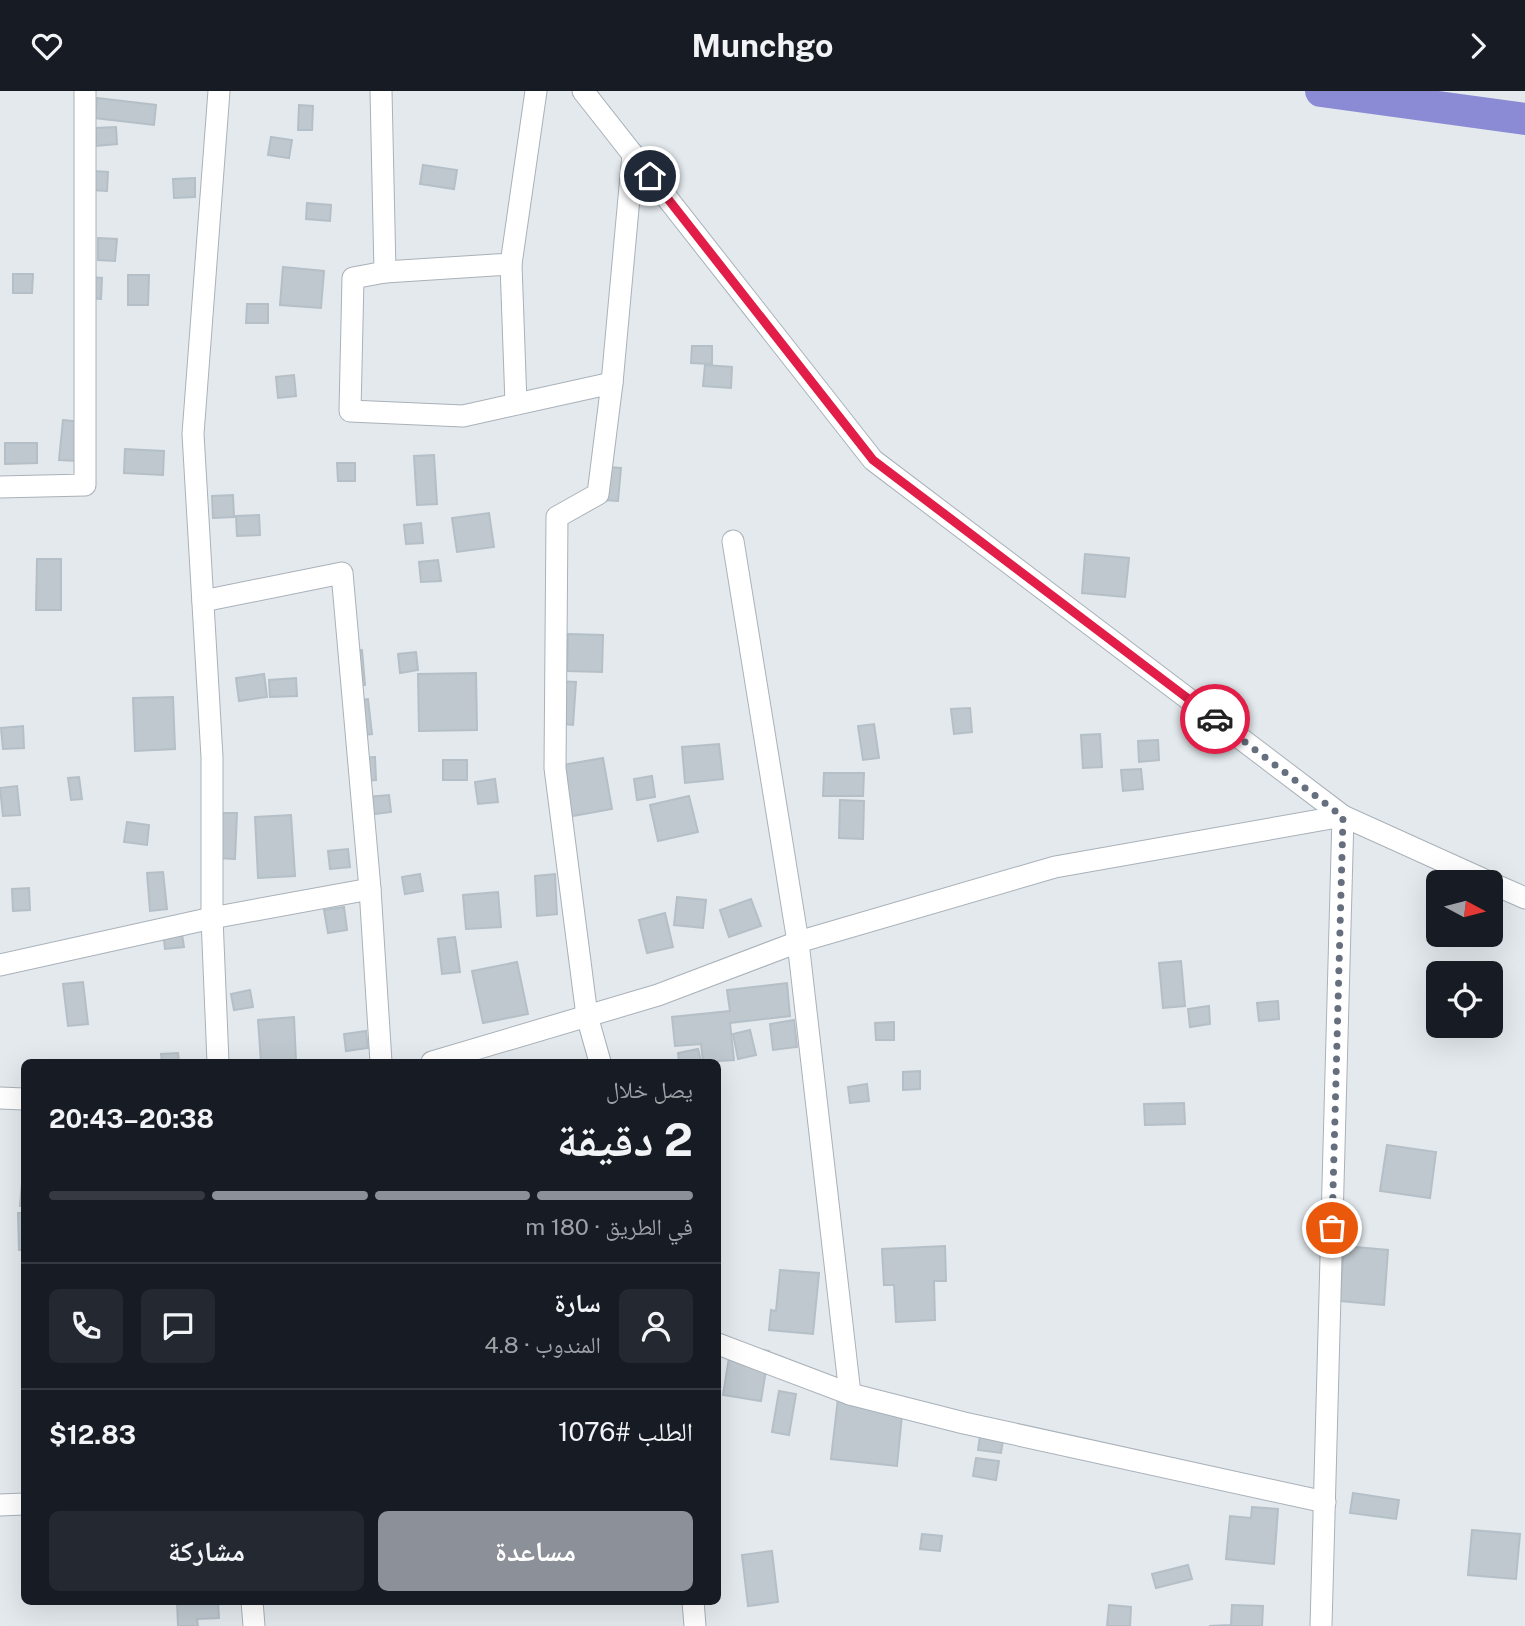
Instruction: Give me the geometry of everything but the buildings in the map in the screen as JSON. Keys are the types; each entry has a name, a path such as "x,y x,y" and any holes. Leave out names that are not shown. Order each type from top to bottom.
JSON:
{"street":[{"path":"0,487 85,485 85,91"},
{"path":"218,1059 212,918 212,757 193,434 219,91"},
{"path":"381,91 385,272"},
{"path":"516,404 511,264 536,91"},
{"path":"583,91 873,460 1343,817 1463,870"},
{"path":"599,1059 587,1016 555,768 557,517 598,494 612,383 633,154"},
{"path":"511,264 385,272 353,278 350,411 463,416 612,383"},
{"path":"733,541 798,942 850,1394"},
{"path":"203,601 342,573 370,889 381,1059"},
{"path":"442,1059 658,995 798,942 1055,867 1343,817"},
{"path":"1321,1626 1343,817"},
{"path":"1503,888 1525,898"},
{"path":"0,965 212,918 370,889"},
{"path":"0,1098 21,1100"},
{"path":"721,1345 850,1394 964,1423 1325,1502"},
{"path":"0,1506 21,1504"},
{"path":"253,1605 254,1626"},
{"path":"693,1605 695,1626"}],"waterway":[{"path":"1321,91 1525,119"}],"way so far":[{"path":"1215,719 1343,817 1332,1228"}],"route":[{"path":"650,176 873,460 1215,719"}]}
